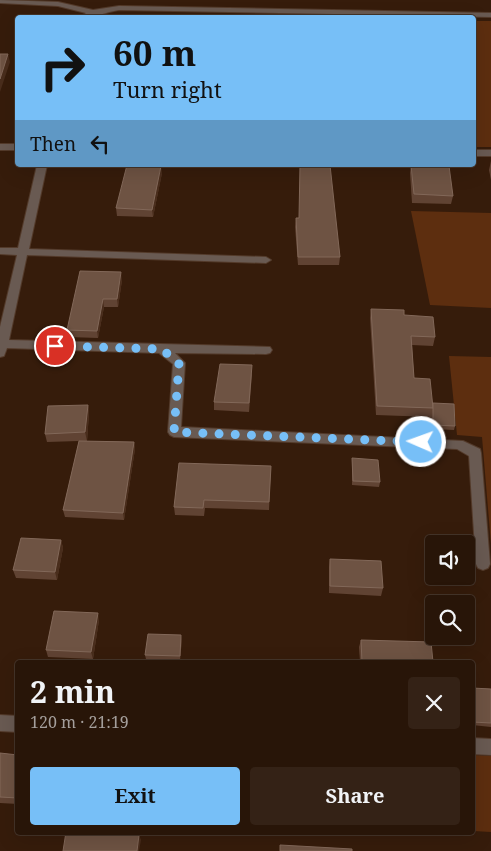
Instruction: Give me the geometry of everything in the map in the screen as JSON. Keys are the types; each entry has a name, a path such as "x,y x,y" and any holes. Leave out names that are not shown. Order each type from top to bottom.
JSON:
{"street":[{"path":"0,1 58,4 93,12 119,8 491,15"},
{"path":"88,15 93,12"},
{"path":"0,147 15,147"},
{"path":"476,153 491,154"},
{"path":"42,167 1,348 266,350"},
{"path":"0,251 266,260"},
{"path":"162,349 179,364 174,432 459,444 475,454 483,564"},
{"path":"0,723 15,724"},
{"path":"475,746 491,747"}],"shaded area":[{"path":"118,14 176,15 114,15"},
{"path":"476,21 491,21 491,147 476,147"},
{"path":"411,211 491,213 491,308 430,305"},
{"path":"449,356 491,357 491,544 482,437 457,435"},
{"path":"475,755 491,756 491,832 475,831"}],"building":[{"path":"0,54 8,54 0,79"},
{"path":"126,167 161,167 152,210 116,208"},
{"path":"300,167 330,167 340,257 298,257 296,218 299,218"},
{"path":"411,167 449,167 453,196 414,194"},
{"path":"80,271 121,272 117,299 103,299 97,331 67,330"},
{"path":"371,309 404,310 404,315 433,317 435,337 411,336 414,378 430,379 433,408 377,406"},
{"path":"220,364 252,365 249,403 214,402"},
{"path":"433,403 454,404 455,426 433,425"},
{"path":"88,405 85,432 45,434 48,406"},
{"path":"79,441 134,442 123,513 63,510"},
{"path":"352,458 378,460 380,482 353,481"},
{"path":"179,463 271,466 269,502 204,500 203,508 174,507"},
{"path":"21,538 61,540 55,572 13,570"},
{"path":"330,559 381,561 383,588 330,586"},
{"path":"54,611 98,613 91,652 46,650"},
{"path":"148,634 181,635 180,656 145,655"},
{"path":"361,640 425,642 425,645 431,645 433,660 362,660"},
{"path":"475,688 491,689 491,723 475,722"},
{"path":"0,753 15,755 15,798 0,797"},
{"path":"66,835 139,835 137,851 63,851"},
{"path":"280,845 352,849 352,851 280,851"}],"route":[{"path":"55,346 162,349 179,364 174,432 421,442"}]}
